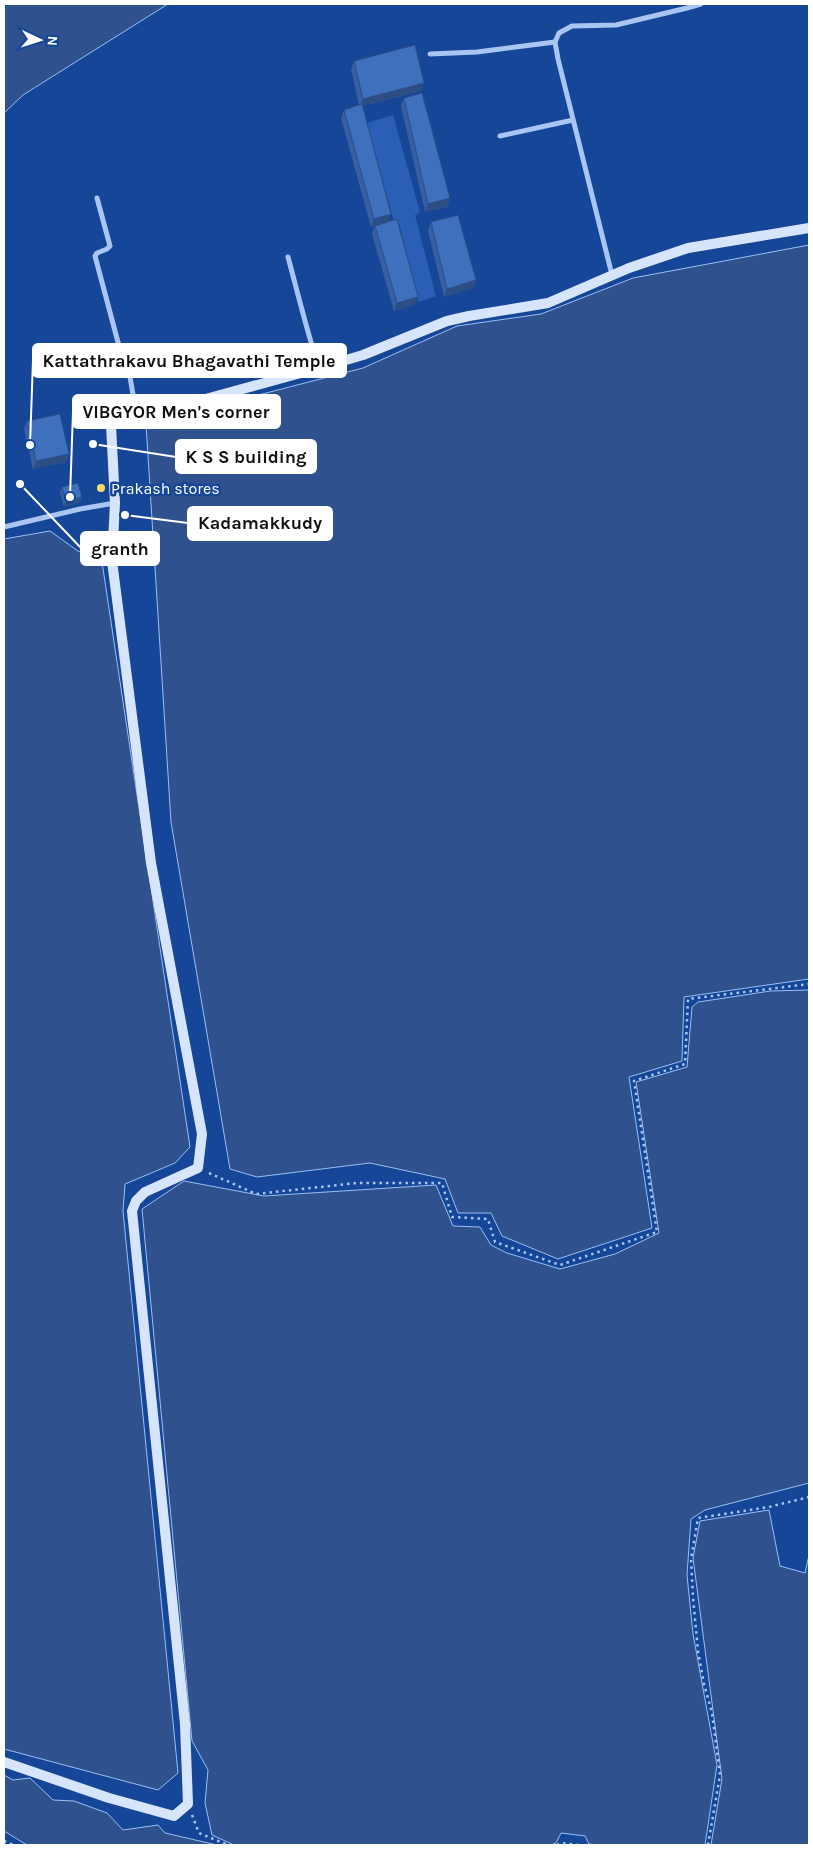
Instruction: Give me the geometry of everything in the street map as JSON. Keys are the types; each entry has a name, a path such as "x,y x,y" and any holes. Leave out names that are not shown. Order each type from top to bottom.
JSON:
{"street":[{"path":"612,275 555,42 559,33 572,26 616,25 701,4"},
{"path":"430,54 477,52 555,42"},
{"path":"500,136 573,120"},
{"path":"98,198 110,246 95,256 123,361 129,371 137,418"},
{"path":"4,1762 109,1798 174,1816 188,1804 185,1724 132,1210 136,1201 145,1192 198,1168 202,1134 150,863 112,561 115,503 112,425 319,368 364,354 447,321 548,303 629,268 688,248 809,228"},
{"path":"288,257 310,342 319,368"},
{"path":"4,527 80,509 115,503"}],"path":[{"path":"198,1168 256,1194 357,1183 442,1183 452,1217 488,1219 495,1242 560,1265 657,1232 634,1080 685,1064 688,999 809,984"},
{"path":"708,1845 720,1776 712,1713 698,1651 693,1597 691,1558 698,1518 769,1507 809,1497"},
{"path":"188,1804 199,1834 228,1845"},
{"path":"4,1840 14,1845"},
{"path":"557,1845 561,1843 578,1845"}],"shaded area":[{"path":"4,4 168,4 23,95 4,113"},
{"path":"393,115 420,212 415,215 436,296 419,302 399,223 394,222 367,123"},
{"path":"809,245 809,979 684,997 682,1061 629,1077 652,1228 558,1259 502,1236 491,1213 458,1213 445,1179 370,1163 257,1177 230,1169 171,822 146,424 363,368 457,326 541,314 633,278"},
{"path":"50,531 78,551 102,562 190,1147 175,1163 125,1184 123,1211 178,1773 158,1790 4,1749 4,539"},
{"path":"809,990 809,1483 705,1510 691,1519 687,1575 693,1634 717,1765 705,1845 596,1845 589,1844 585,1836 561,1833 556,1843 551,1845 234,1845 212,1835 205,1803 208,1770 192,1741 142,1209 184,1181 264,1196 436,1185 453,1226 480,1227 491,1245 507,1253 560,1269 615,1254 659,1233 636,1082 687,1067 692,1007 698,1002 770,991"},
{"path":"769,1510 780,1566 805,1573 809,1555 809,1845 711,1845 722,1779 693,1558 700,1521"},
{"path":"4,1775 13,1780 30,1778 53,1800 74,1801 107,1813 123,1830 158,1825 165,1833 217,1845 27,1845 4,1831"}],"building":[{"path":"415,45 424,83 363,99 354,61"},
{"path":"422,93 450,198 428,204 404,98"},
{"path":"362,104 391,214 374,219 344,110"},
{"path":"458,215 476,280 447,289 431,222"},
{"path":"397,219 418,297 397,303 375,226"},
{"path":"60,414 69,454 36,461 27,421"},
{"path":"78,483 82,497 66,501 62,487"}],"place":[{"name":"K S S building","path":"93,444"},
{"name":"Kattathrakavu Bhagavathi Temple","path":"30,445"},
{"name":"granth","path":"20,484"},
{"name":"Prakash stores","path":"101,488"},
{"name":"VIBGYOR Men's corner","path":"70,497"},
{"name":"Kadamakkudy","path":"125,515"}]}
